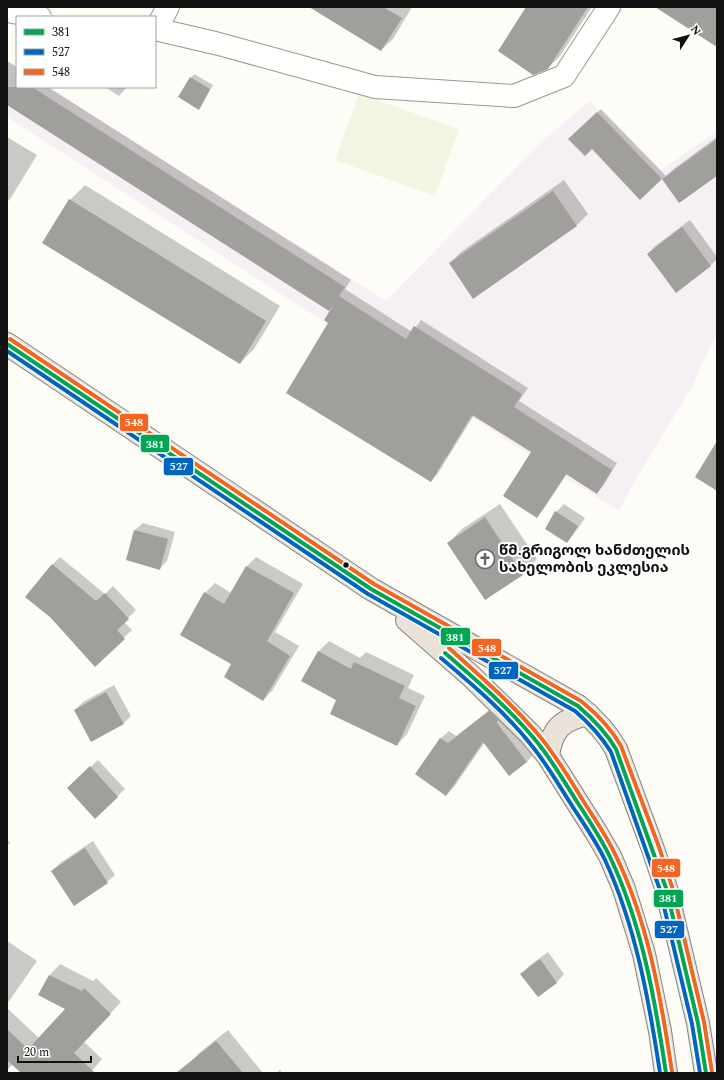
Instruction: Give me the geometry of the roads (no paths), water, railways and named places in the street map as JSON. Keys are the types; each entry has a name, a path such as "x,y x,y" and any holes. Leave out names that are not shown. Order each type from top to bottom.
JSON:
{"highway":[{"path":"7,344 371,589 578,706 599,723 616,749 653,848 666,888 698,1023 706,1073"},
{"path":"371,589 471,676 530,734 548,756 600,838 610,856 624,889 644,954 660,1031 666,1073"},
{"path":"548,756 550,744 557,729 574,717 588,714"}],"street":[{"path":"168,7 156,29 219,44 375,87 514,96 564,76 609,7"},
{"path":"7,11 38,13"}],"place":[{"name":"წმ.გრიგოლ ხანძთელის სახელობის ეკლესია","path":"485,559"}]}
